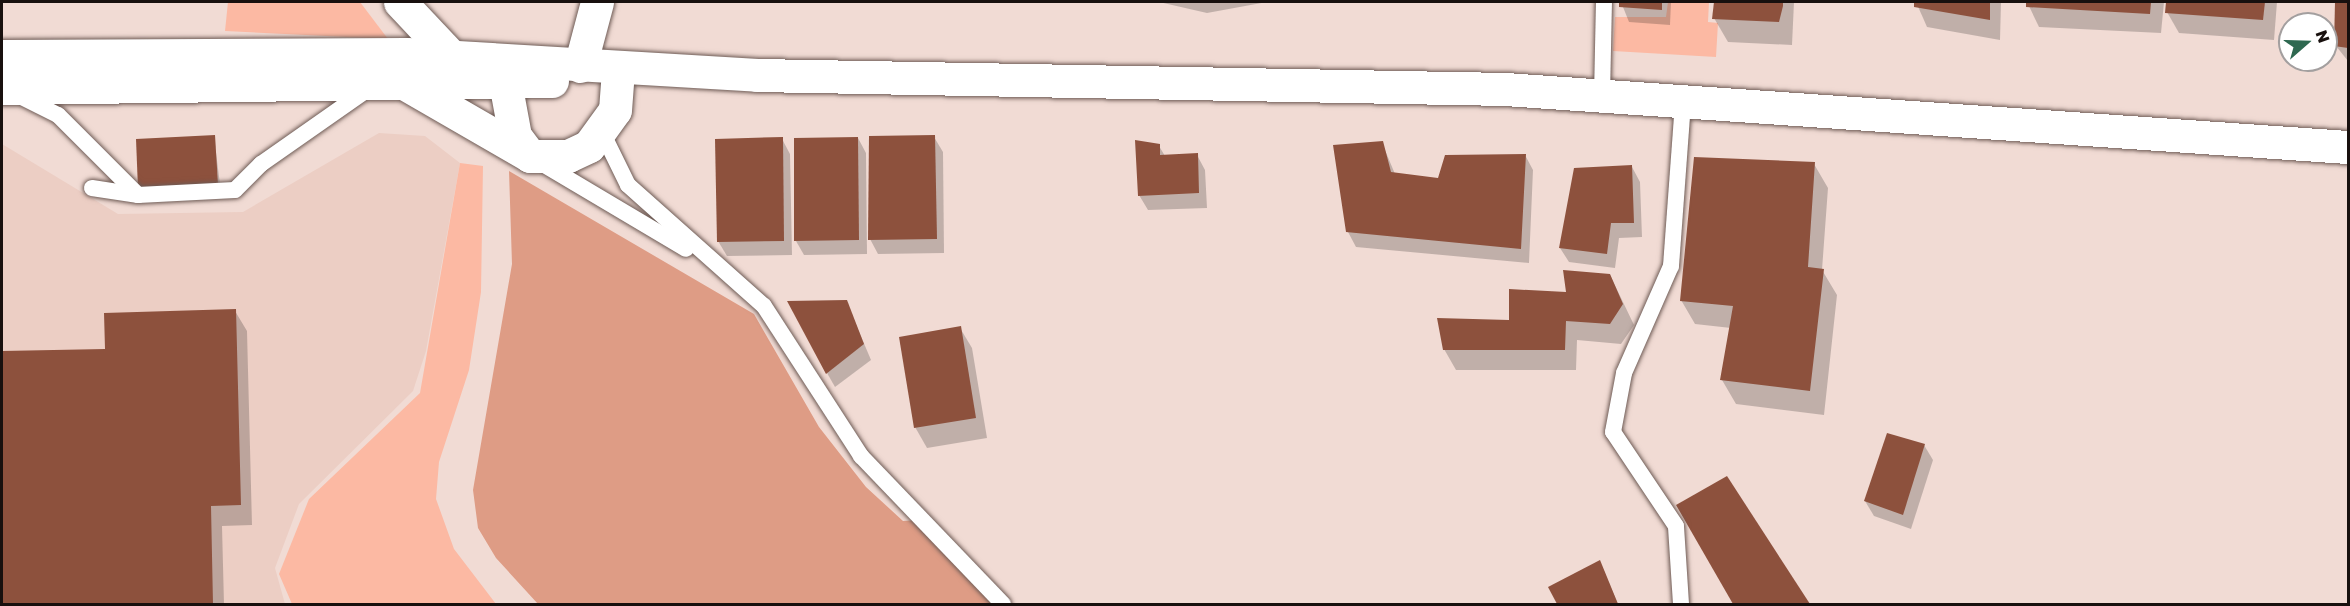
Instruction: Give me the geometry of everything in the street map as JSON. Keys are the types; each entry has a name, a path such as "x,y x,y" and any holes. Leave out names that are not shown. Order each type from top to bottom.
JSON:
{"main road":[{"path":"400,2 450,55"},
{"path":"580,66 597,2"},
{"path":"2,56 450,55 618,70 1602,96 2349,147"},
{"path":"3,88 390,80 573,81 618,70"},
{"path":"390,80 530,156 568,156 589,146 615,110 618,70"},
{"path":"505,82 515,136 530,156"}],"lane":[{"path":"1602,96 1604,2"},
{"path":"92,188 138,195 235,190 261,164 390,80"},
{"path":"3,88 58,115 138,195"},
{"path":"1681,604 1676,526 1613,432 1624,373 1671,266 1683,101"},
{"path":"601,130 628,185 717,267 764,306 861,456 1002,604"},
{"path":"530,156 717,267"}],"shaded area":[{"path":"228,2 360,2 388,39 225,31"},
{"path":"1668,2 1709,2 1708,22 1718,23 1716,57 1613,51 1615,17 1666,17"},
{"path":"379,133 425,136 460,163 426,351 413,391 299,504 275,568 285,604 2,604 2,144 118,214 243,212"},
{"path":"460,163 483,166 481,292 469,370 439,462 436,499 454,549 496,604 292,604 279,574 309,499 420,393"},
{"path":"509,171 754,314 819,427 866,487 903,521 922,520 1003,604 538,604 496,558 478,528 473,490 512,264"}],"building":[{"path":"1619,2 1662,2 1662,10 1619,7"},
{"path":"1714,2 1783,2 1783,6 1779,22 1712,19"},
{"path":"1914,2 1990,2 1990,20 1914,7"},
{"path":"2026,2 2151,2 2150,14 2026,7"},
{"path":"2166,2 2265,2 2263,20 2165,13"},
{"path":"2335,2 2348,2 2348,48 2338,47 2338,12 2335,12"},
{"path":"215,135 218,185 138,189 136,139"},
{"path":"935,135 937,239 868,240 869,136"},
{"path":"783,137 784,241 717,242 715,139"},
{"path":"858,137 859,240 794,241 794,138"},
{"path":"1135,140 1160,144 1160,155 1198,153 1199,193 1138,196"},
{"path":"1383,141 1391,172 1438,178 1445,155 1526,154 1521,249 1346,232 1333,145"},
{"path":"1694,157 1815,162 1808,267 1824,269 1810,391 1720,380 1733,306 1680,301"},
{"path":"1632,165 1634,223 1611,223 1607,254 1559,248 1574,168"},
{"path":"1563,270 1610,274 1623,304 1610,324 1566,321 1565,350 1443,350 1437,318 1509,320 1509,289 1566,292"},
{"path":"847,300 864,344 826,374 787,301"},
{"path":"236,309 241,505 211,506 213,604 2,604 2,351 105,349 104,313"},
{"path":"961,326 976,418 914,428 899,337"},
{"path":"1887,433 1925,444 1903,515 1864,501"},
{"path":"1727,476 1810,604 1733,604 1676,505"},
{"path":"1600,560 1618,604 1557,604 1548,587"}]}
